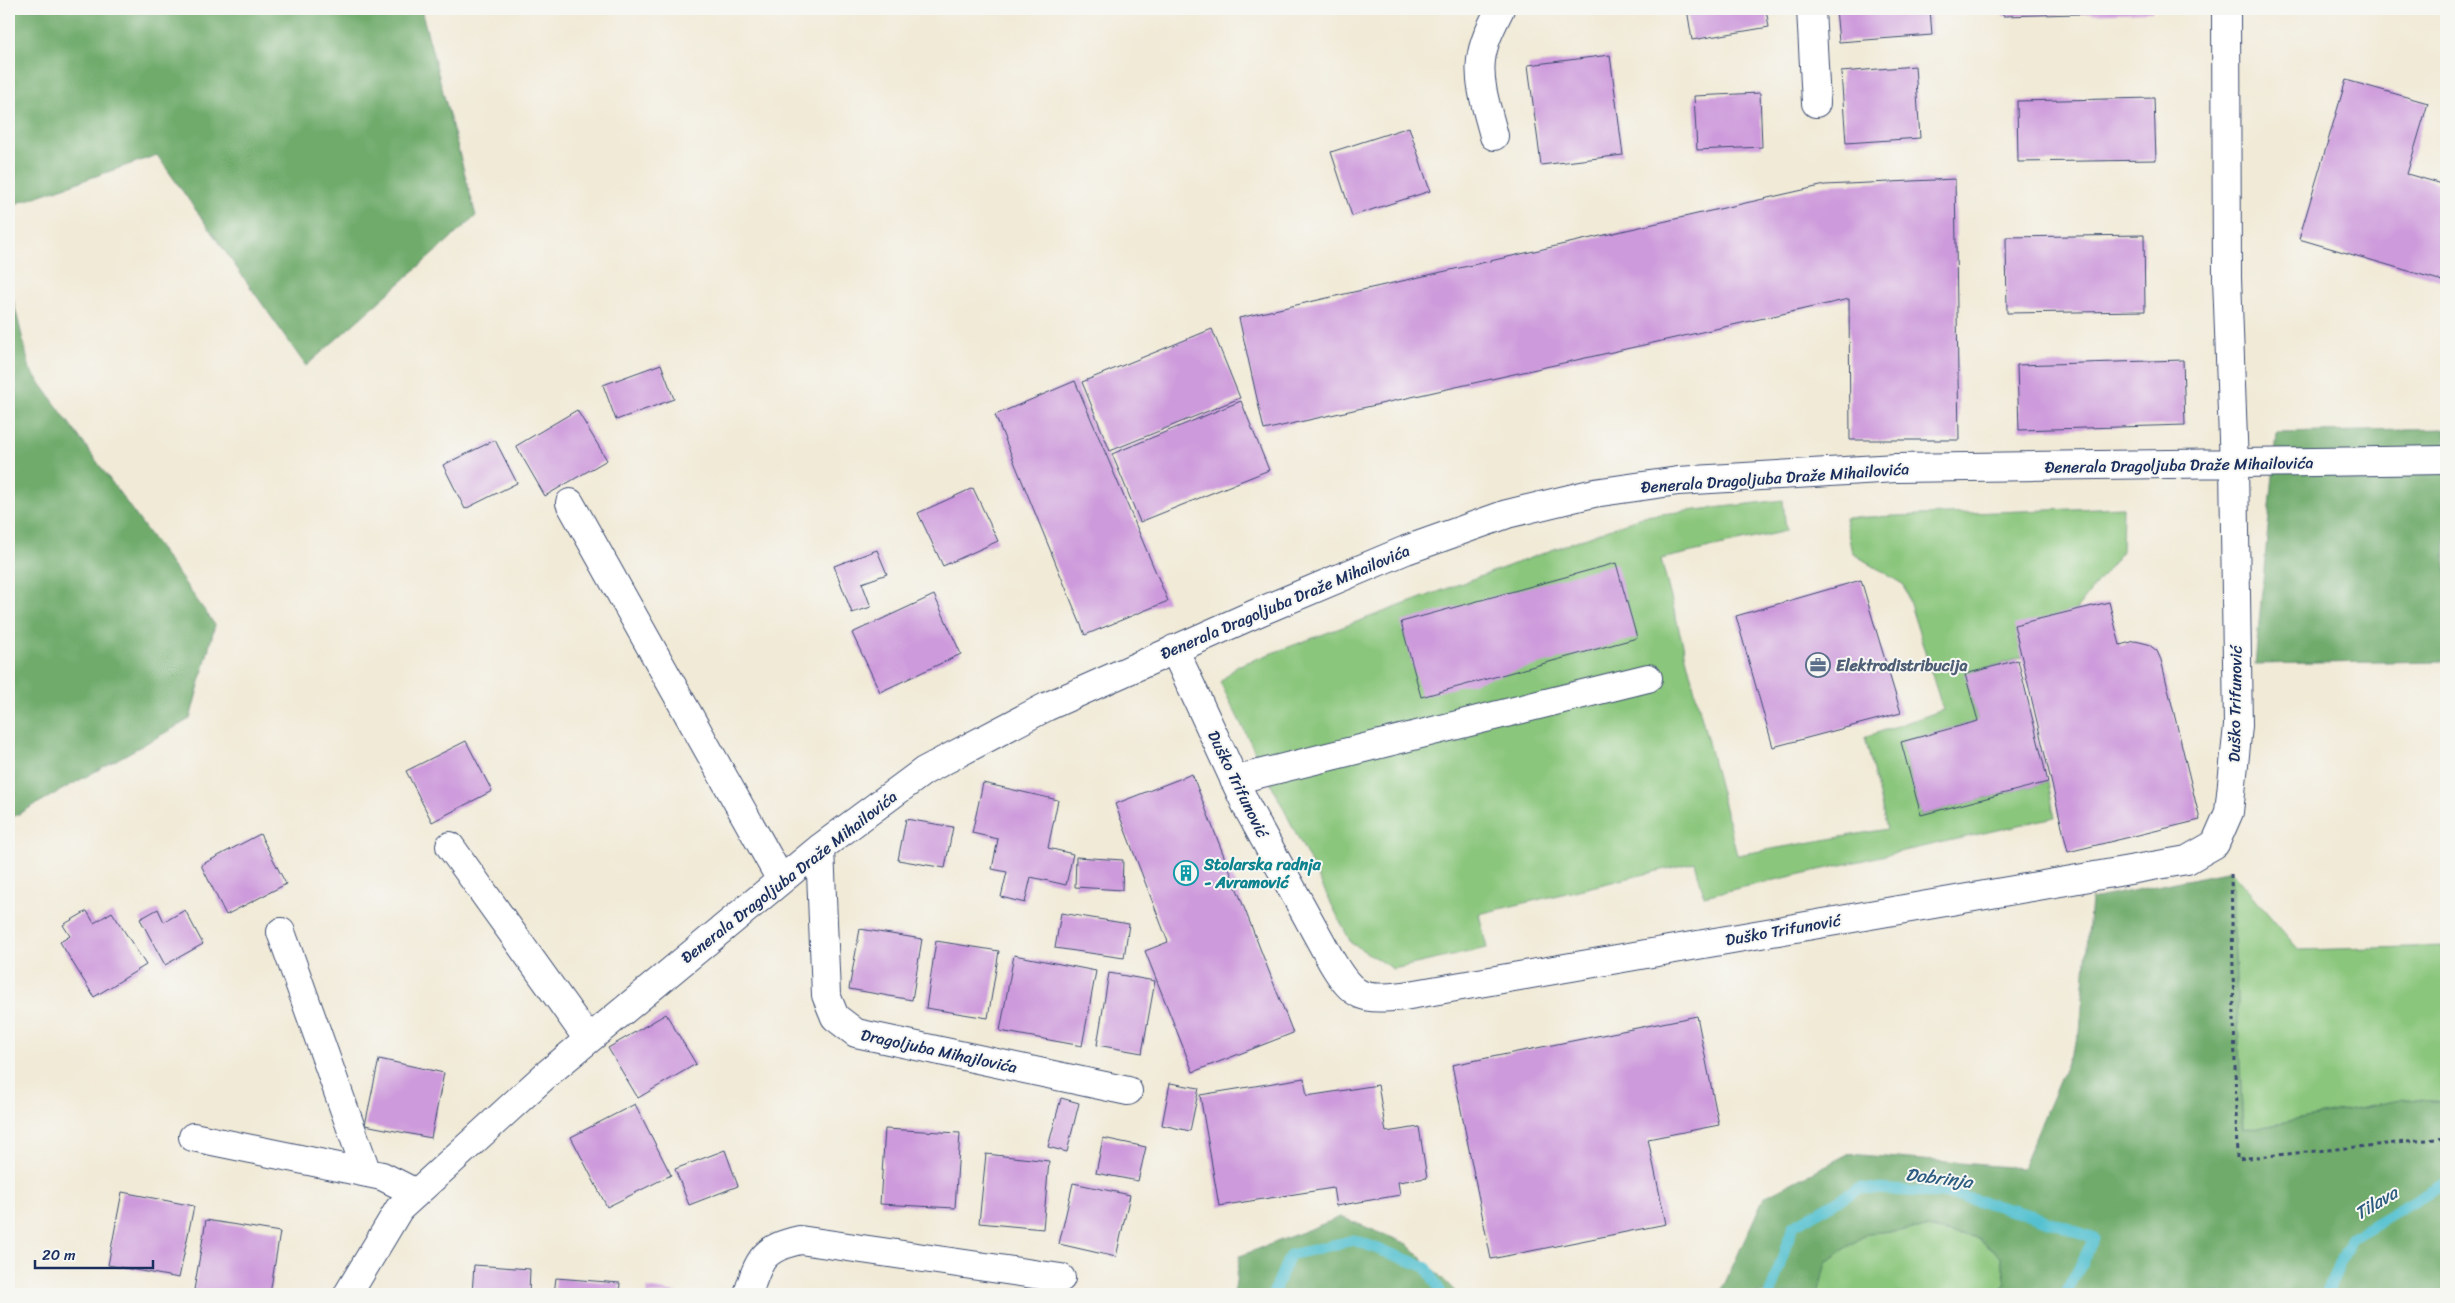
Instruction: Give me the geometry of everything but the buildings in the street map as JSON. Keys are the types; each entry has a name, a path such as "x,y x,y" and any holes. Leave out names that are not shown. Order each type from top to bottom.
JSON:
{"street":[{"path":"1494,136 1482,90 1481,60 1489,32 1500,9"},
{"path":"1811,9 1816,103"},
{"name":"Duško Trifunović","path":"1174,649 1247,807 1344,982 1361,996 1379,998 1414,994 2187,860 2215,844 2230,812 2238,726 2234,465 2227,278 2226,9"},
{"name":"Đenerala Dragoljuba Draže Mihailovića","path":"348,1294 399,1209 547,1074 820,848 924,771 1046,707 1174,649 1406,550 1507,514 1594,493 1678,482 1896,468 2234,465 2446,460"},
{"path":"570,503 781,880"},
{"path":"1234,780 1648,678"},
{"path":"450,846 588,1039"},
{"name":"Dragoljuba Mihajlovića","path":"820,848 826,995 835,1018 844,1026 856,1033 1128,1091"},
{"path":"281,932 367,1173"},
{"path":"193,1137 382,1176 416,1193"},
{"path":"748,1294 755,1272 764,1256 779,1244 800,1240 1061,1278"}],"path":[{"path":"2230,871 2237,1159 2446,1138"}],"green space":[{"path":"9,9 421,9 476,216 306,366 157,155 9,206"},
{"path":"9,283 30,369 215,625 190,719 13,817 9,810"},
{"path":"2446,429 2446,661 2255,664 2277,433"},
{"path":"1783,500 1786,531 1661,559 1737,855 1887,829 1865,737 1943,710 1904,585 1852,553 1845,518 2123,507 2122,551 2043,652 1965,674 1978,721 1901,742 1921,815 2048,782 2055,817 1704,896 1695,862 1479,914 1487,948 1393,969 1351,943 1220,682 1237,666 1644,516"},
{"path":"2231,871 2299,950 2446,946 2446,1102 2404,1099 2243,1130"},
{"path":"2231,871 2243,1130 2404,1099 2446,1102 2446,1294 1999,1294 2006,1284 2001,1257 1980,1239 1927,1228 1868,1233 1826,1262 1818,1294 1720,1294 1764,1197 1848,1154 2022,1168 2080,1032 2091,899"},
{"path":"1341,1217 1408,1244 1458,1294 1234,1294 1240,1256"},
{"path":"1927,1228 1979,1239 2001,1257 2006,1284 1999,1294 1818,1294 1826,1262 1868,1233"}],"waterway":[{"name":"Tilava","path":"2327,1294 2351,1238 2441,1185 2446,1187"},
{"name":"Dobrinja","path":"1770,1294 1793,1226 1860,1188 1953,1194 2034,1216 2094,1238 2066,1294"},
{"name":"Dobrinja","path":"1273,1294 1290,1255 1354,1240 1426,1267 1442,1294"}],"place":[{"name":"Elektrodistribucija","path":"1818,665"},
{"name":"Stolarska radnja - Avramović","path":"1186,873"}]}
